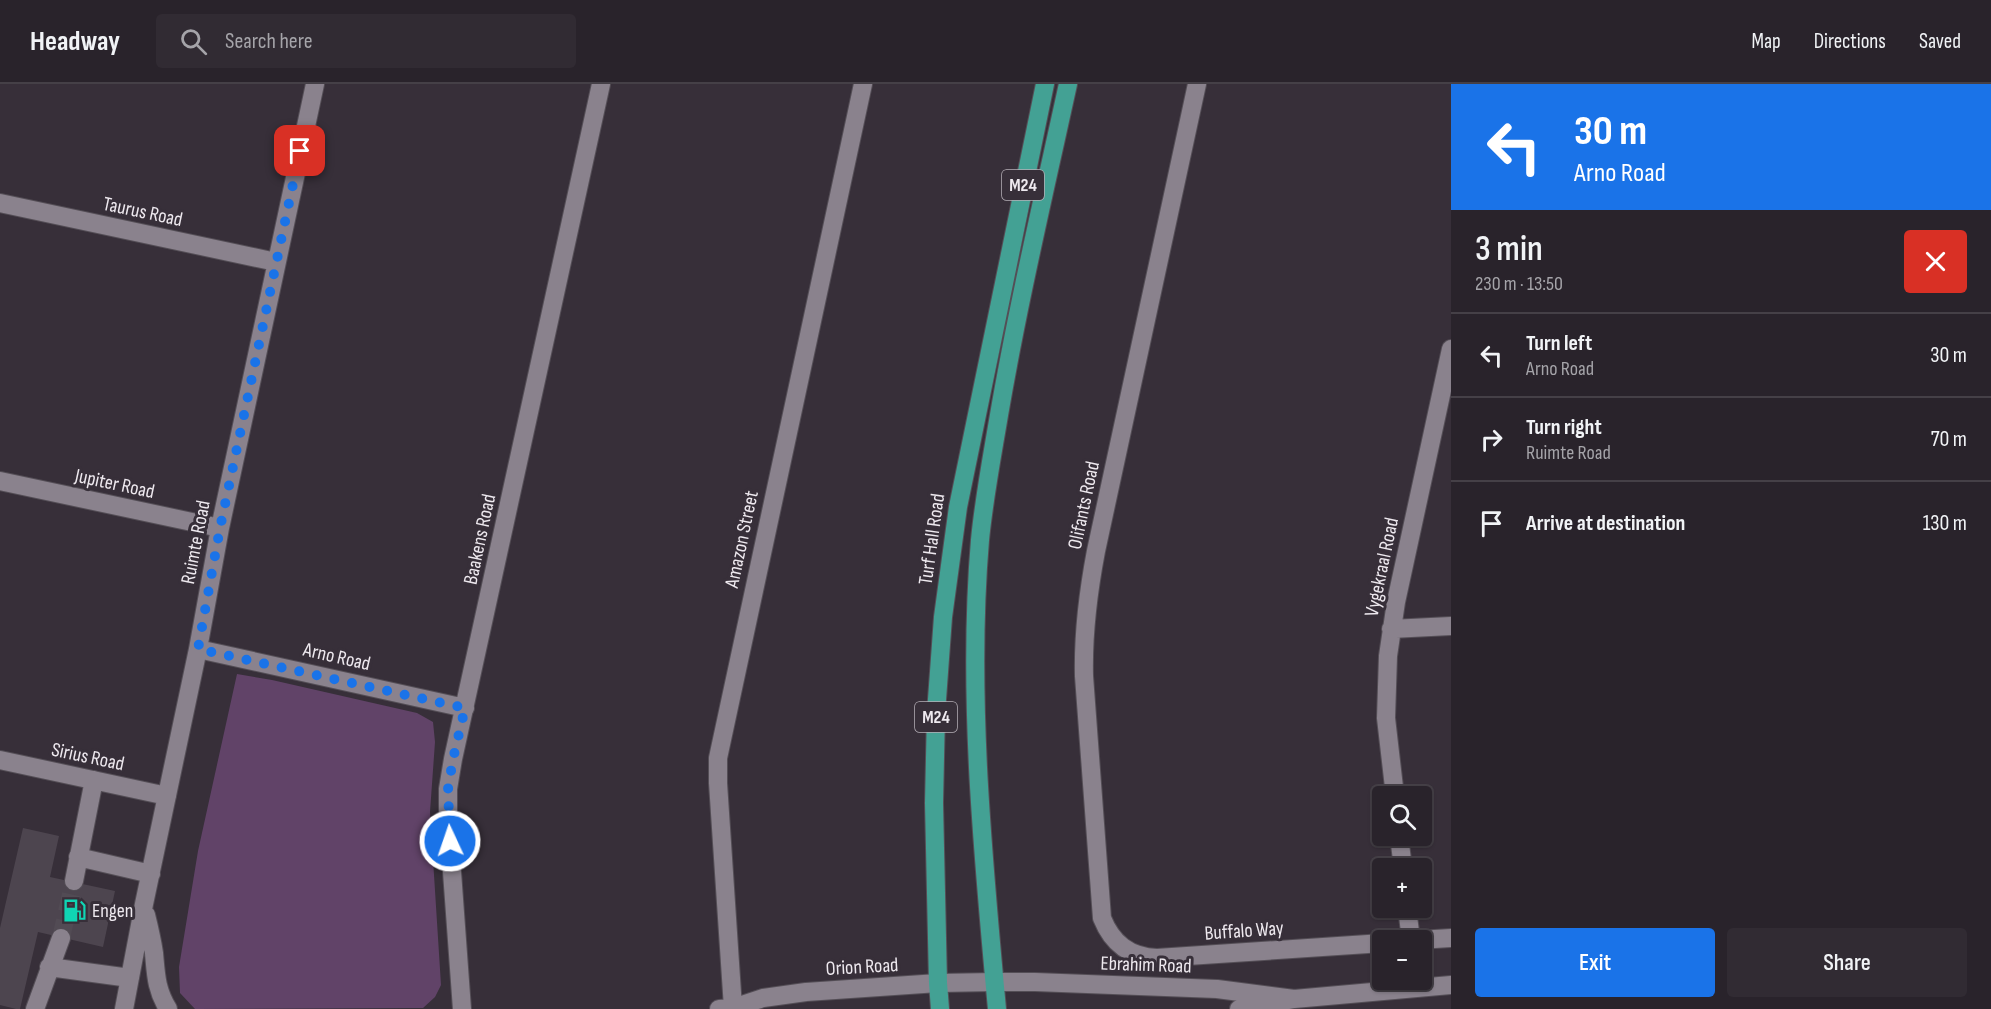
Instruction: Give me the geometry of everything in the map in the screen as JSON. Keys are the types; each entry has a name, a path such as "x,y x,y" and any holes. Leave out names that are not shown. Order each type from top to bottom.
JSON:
{"main road":[{"name":"Turf Hall Road","path":"940,1009 934,761 938,666 948,572 960,495 1045,84"},
{"name":"M24","path":"997,1009 978,748 977,599 980,542 988,478 1012,335 1068,84"}],"street":[{"name":"Ruimte Road","path":"124,1009 198,649 220,528 315,84"},
{"name":"Baakens Road","path":"462,1009 448,789 601,84"},
{"name":"Amazon Street","path":"729,1009 718,758 863,84"},
{"name":"Olifants Road","path":"1113,940 1102,918 1084,676 1085,621 1096,551 1197,84"},
{"name":"Taurus Road","path":"0,203 276,262"},
{"name":"Vygekraal Road","path":"1394,786 1386,718 1391,629 1451,350"},
{"name":"Jupiter Road","path":"0,481 220,528"},
{"path":"1391,629 1451,626"},
{"name":"Arno Road","path":"198,649 465,708"},
{"name":"Sirius Road","path":"0,760 167,795"},
{"path":"74,881 94,780"},
{"path":"78,857 151,874"},
{"path":"144,904 154,953 154,973 159,992 168,1009"},
{"path":"35,1009 61,938"},
{"path":"1432,939 1451,938"},
{"name":"Buffalo Way","path":"1113,940 1133,954 1145,958 1372,944"},
{"path":"49,967 130,978"},
{"name":"Orion Road","path":"729,1009 762,998 806,992 938,983 995,982"},
{"name":"Ebrahim Road","path":"995,982 1217,990 1294,999"},
{"name":"Ebrahim Road","path":"1239,1009 1294,999 1451,985"}],"shaded area":[{"path":"237,674 417,713 433,722 435,742 430,812 441,985 435,997 423,1008 195,1009 180,993 179,967 198,851"}],"building":[{"path":"23,828 59,836 50,877 115,891 103,947 38,932 20,1009 16,1009 0,1005 0,928"}],"tunnel":[{"path":"61,938 74,881"}],"place":[{"name":"Engen","path":"74,910"}],"route":[{"path":"300,151 220,528 198,649 465,708 448,789 450,841"}]}
